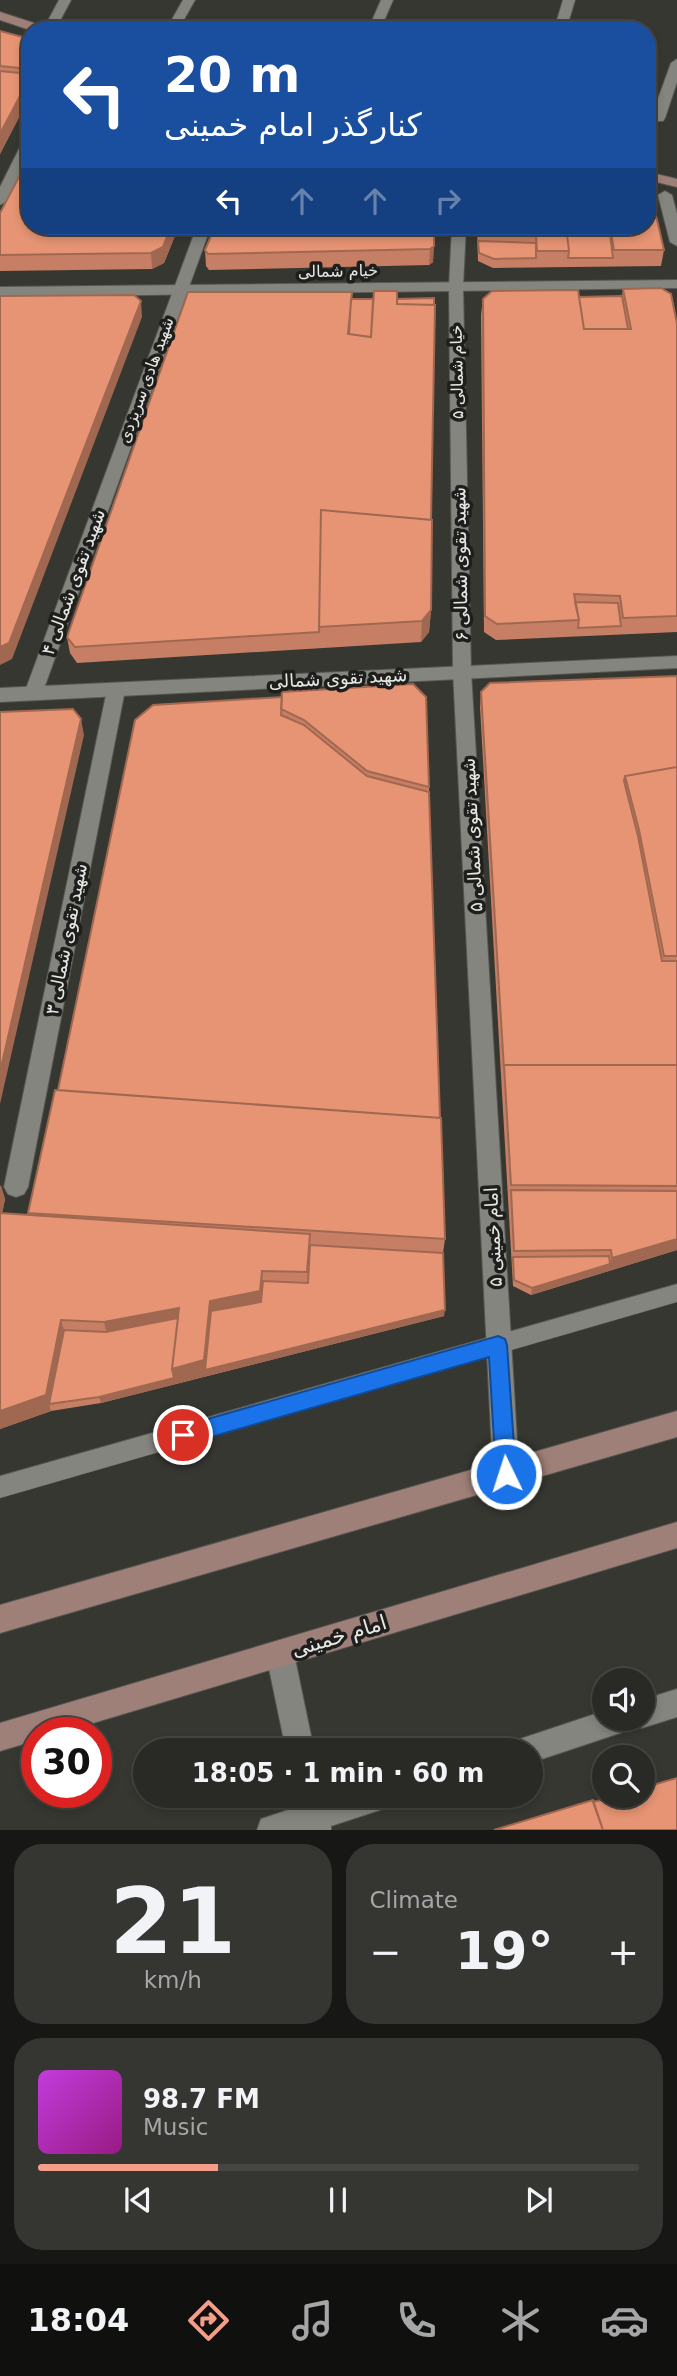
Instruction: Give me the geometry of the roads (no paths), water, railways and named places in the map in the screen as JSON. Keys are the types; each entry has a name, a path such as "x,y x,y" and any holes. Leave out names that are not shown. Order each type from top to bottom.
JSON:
{"main road":[{"path":"0,16 21,23"},
{"path":"656,178 677,183"},
{"path":"0,1619 677,1424"},
{"name":"امام خمینی","path":"0,1737 677,1535"}],"street":[{"path":"54,21 65,0"},
{"path":"177,21 189,0"},
{"path":"378,21 387,0"},
{"path":"563,21 569,0"},
{"path":"656,110 677,63"},
{"path":"656,118 677,121"},
{"path":"0,201 21,160"},
{"path":"671,197 677,241"},
{"name":"شهید هادی سریزدی","path":"113,469 201,235"},
{"name":"خیام شمالی ۵","path":"458,457 456,286 459,235"},
{"name":"خیام شمالی","path":"0,292 677,284"},
{"name":"شهید تقوی شمالی ۶","path":"458,457 462,671"},
{"name":"شهید تقوی شمالی ۴","path":"33,694 113,469"},
{"name":"شهید تقوی شمالی","path":"0,695 677,662"},
{"name":"شهید تقوی شمالی ۵","path":"462,671 482,1000"},
{"name":"شهید تقوی شمالی ۳","path":"16,1187 116,690"},
{"name":"امام خمینی ۵","path":"482,1000 506,1474"},
{"path":"280,1654 298,1738"},
{"path":"655,1710 677,1703"},
{"path":"543,1745 592,1729"},
{"path":"272,1830 336,1808"}],"lane":[{"path":"0,1488 677,1293"}]}
